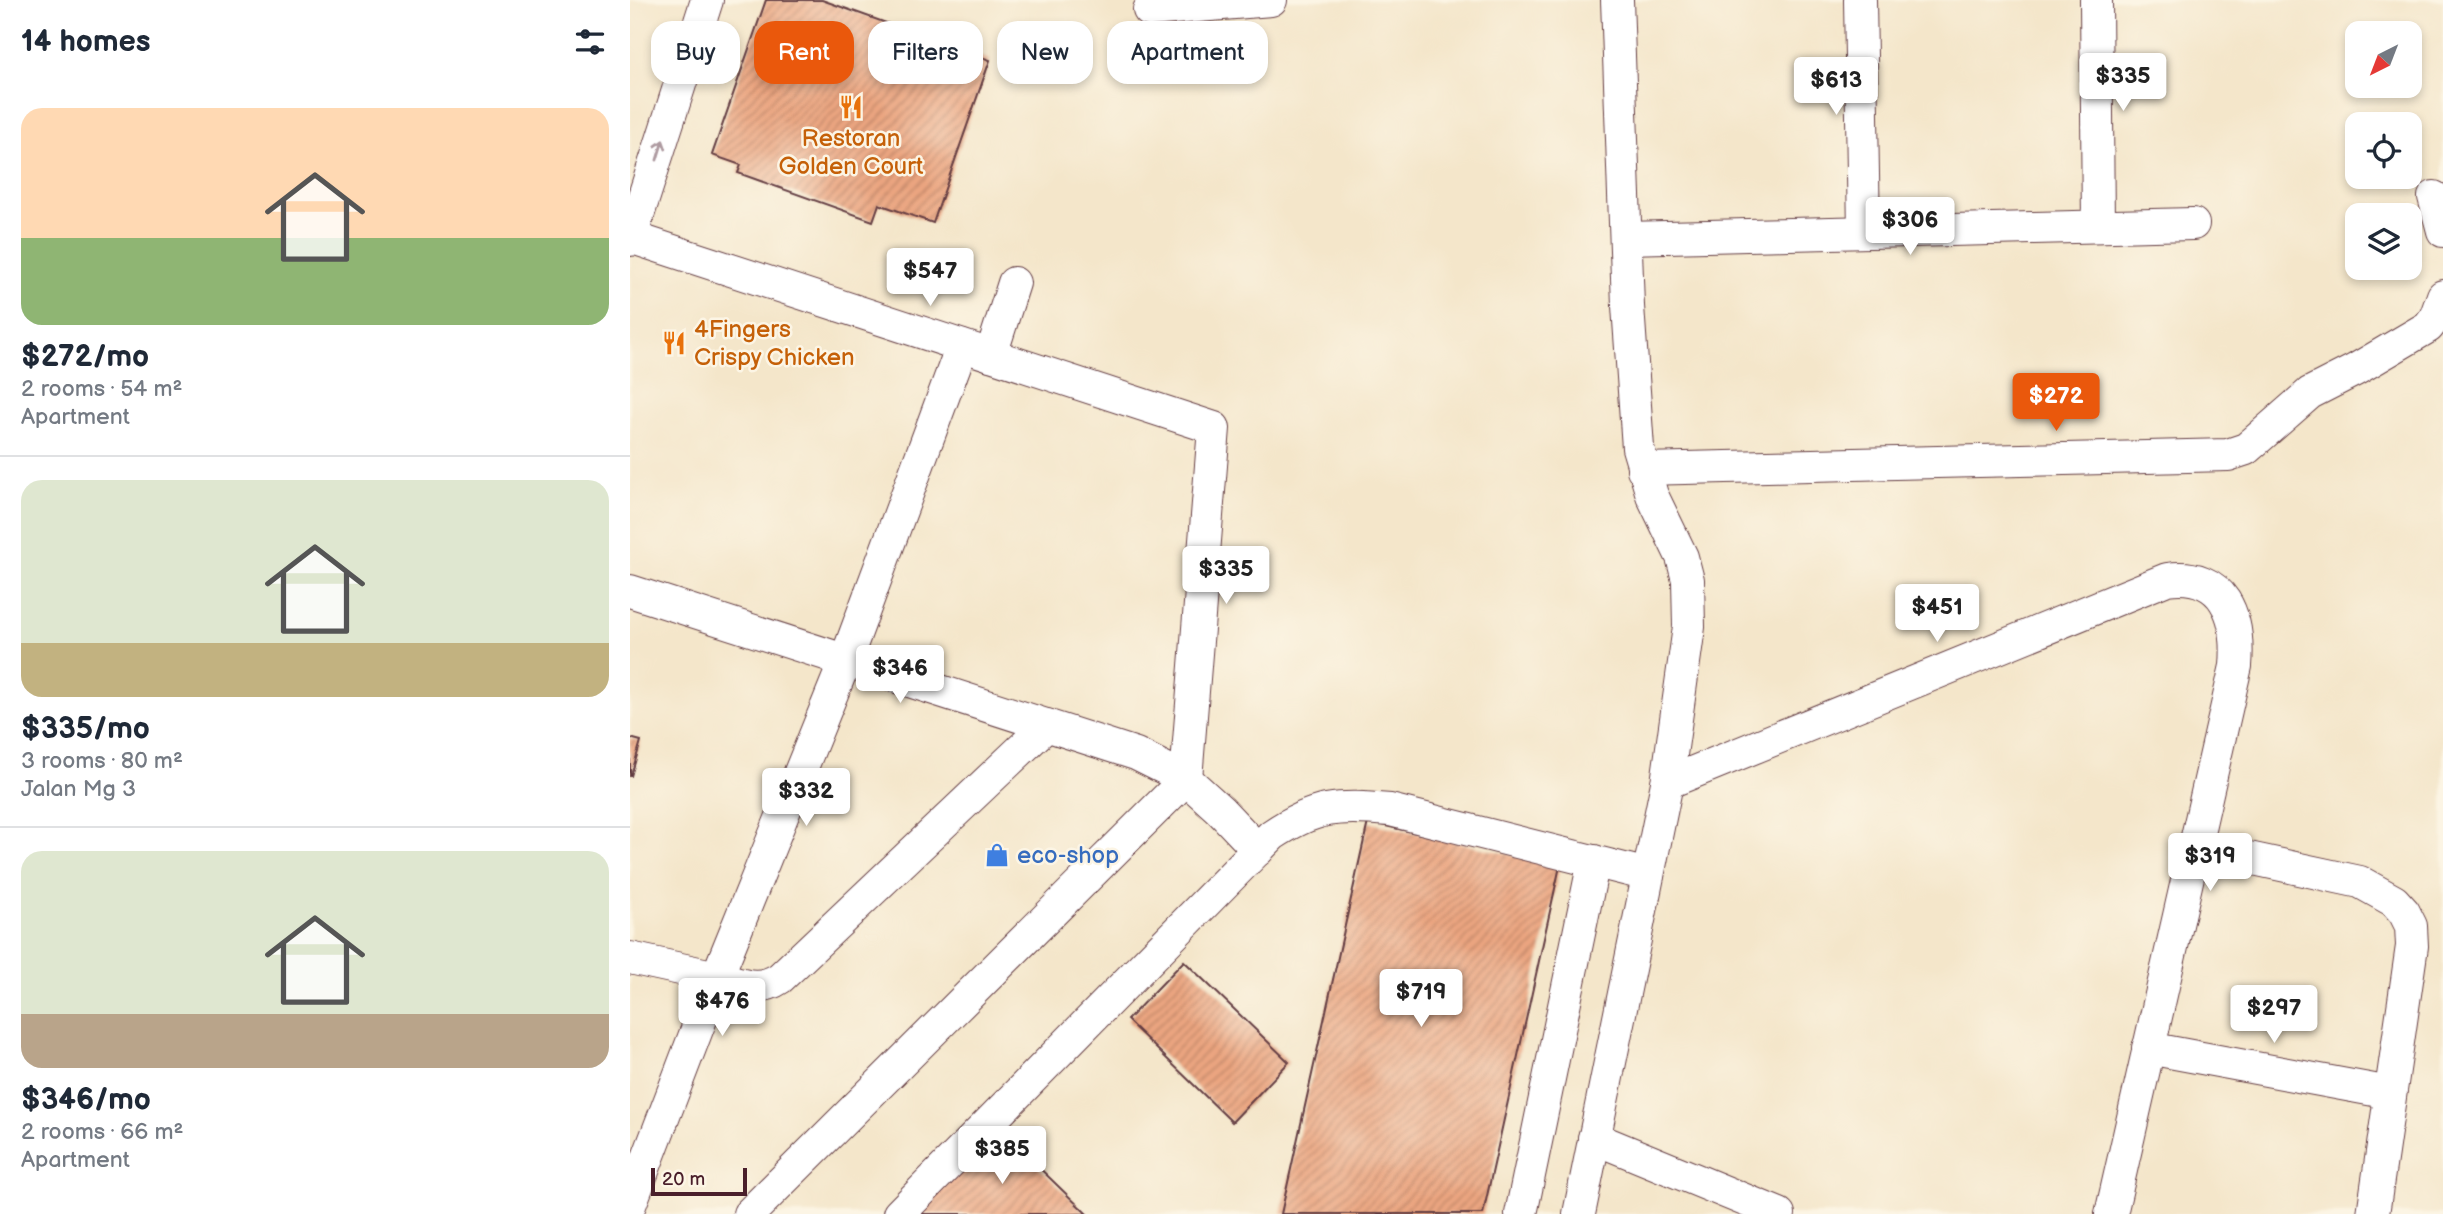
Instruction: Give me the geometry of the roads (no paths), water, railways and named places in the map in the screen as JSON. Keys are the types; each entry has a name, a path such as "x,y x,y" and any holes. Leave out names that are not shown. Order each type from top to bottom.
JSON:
{"street":[{"path":"707,0 630,239 1214,428 1186,779 749,1214"},
{"path":"1149,10 1271,0"},
{"path":"1579,1214 1667,783 1689,626 1688,580 1682,557 1652,495 1638,448 1626,238 1617,0"},
{"path":"1860,0 1864,232"},
{"path":"2096,0 2098,226"},
{"path":"2434,197 2443,231"},
{"path":"1626,238 2193,224"},
{"path":"630,1205 717,977 846,659 976,351 1014,283"},
{"path":"1643,469 2228,456 2246,449 2310,393 2428,327 2435,318 2443,296"},
{"path":"1667,783 2159,582 2184,576 2213,586 2232,613 2238,641 2236,666 2111,1214"},
{"path":"630,591 1136,754 1186,779 1258,850"},
{"path":"630,958 758,987 770,985 1047,725"},
{"path":"899,1214 1272,835 1294,820 1319,810 1355,807 1390,810 1648,875"},
{"path":"2193,846 2360,882 2394,901 2411,926 2412,946 2373,1214"},
{"path":"1521,1214 1594,861"},
{"path":"2148,1048 2390,1093"},
{"path":"1594,1138 1779,1214"}],"place":[{"name":"Restoran Golden Court","path":"851,107"},
{"name":"4Fingers Crispy Chicken","path":"674,343"},
{"name":"eco-shop","path":"997,855"}]}
